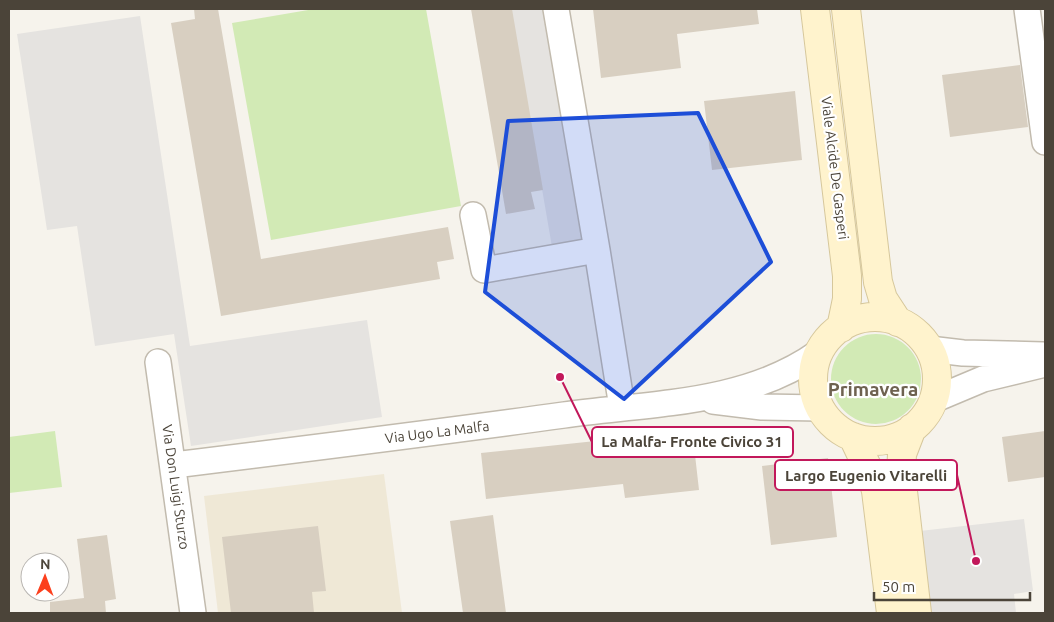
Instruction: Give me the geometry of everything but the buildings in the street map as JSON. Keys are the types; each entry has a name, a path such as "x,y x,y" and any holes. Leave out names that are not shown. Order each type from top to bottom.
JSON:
{"street":[{"path":"556,9 622,407"},
{"name":"Viale Alcide De Gasperi","path":"815,9 847,276 847,299 841,328"},
{"name":"Viale Alcide De Gasperi","path":"846,9 878,282 883,299 898,322"},
{"path":"1027,9 1045,142"},
{"path":"473,215 484,270 597,250"},
{"path":"878,318 898,322 916,333 929,349 936,374 933,400 928,411 912,428 898,436 883,440 853,437 834,426 820,408 813,387 818,353 828,339 841,328 859,320 878,318"},
{"path":"929,349 962,353 1045,355"},
{"name":"Via Ugo La Malfa","path":"174,465 622,407 700,399 776,377 818,353"},
{"name":"Via Don Luigi Sturzo","path":"158,362 174,465 193,613"},
{"path":"933,400 983,379 1045,364"},
{"name":"Via Ugo La Malfa","path":"700,399 762,407 820,408"},
{"path":"912,428 902,454 901,474 917,613"},
{"path":"853,437 872,477 876,490 891,613"}],"highlighted area":[{"path":"698,113 771,262 624,399 485,292 508,121"}],"shaded area":[{"path":"511,9 556,9 596,240 552,247"},
{"path":"140,16 190,346 367,320 382,417 191,446 174,334 95,346 77,226 47,230 17,34"},
{"path":"384,474 402,613 218,613 204,496"},
{"path":"1024,519 1033,591 1014,594 1016,613 930,613 920,531"}],"green space":[{"path":"314,9 426,9 461,206 271,240 232,23"},
{"path":"876,334 893,337 908,347 918,362 921,379 918,396 908,411 893,421 876,424 859,421 844,411 834,396 831,379 834,362 844,347 859,337"},
{"path":"55,431 62,487 9,493 9,437"}],"place":[{"name":"La Malfa- Fronte Civico 31","path":"560,377"},
{"name":"Largo Eugenio Vitarelli","path":"976,561"}],"district":[{"name":"Primavera","path":"873,389"}]}
